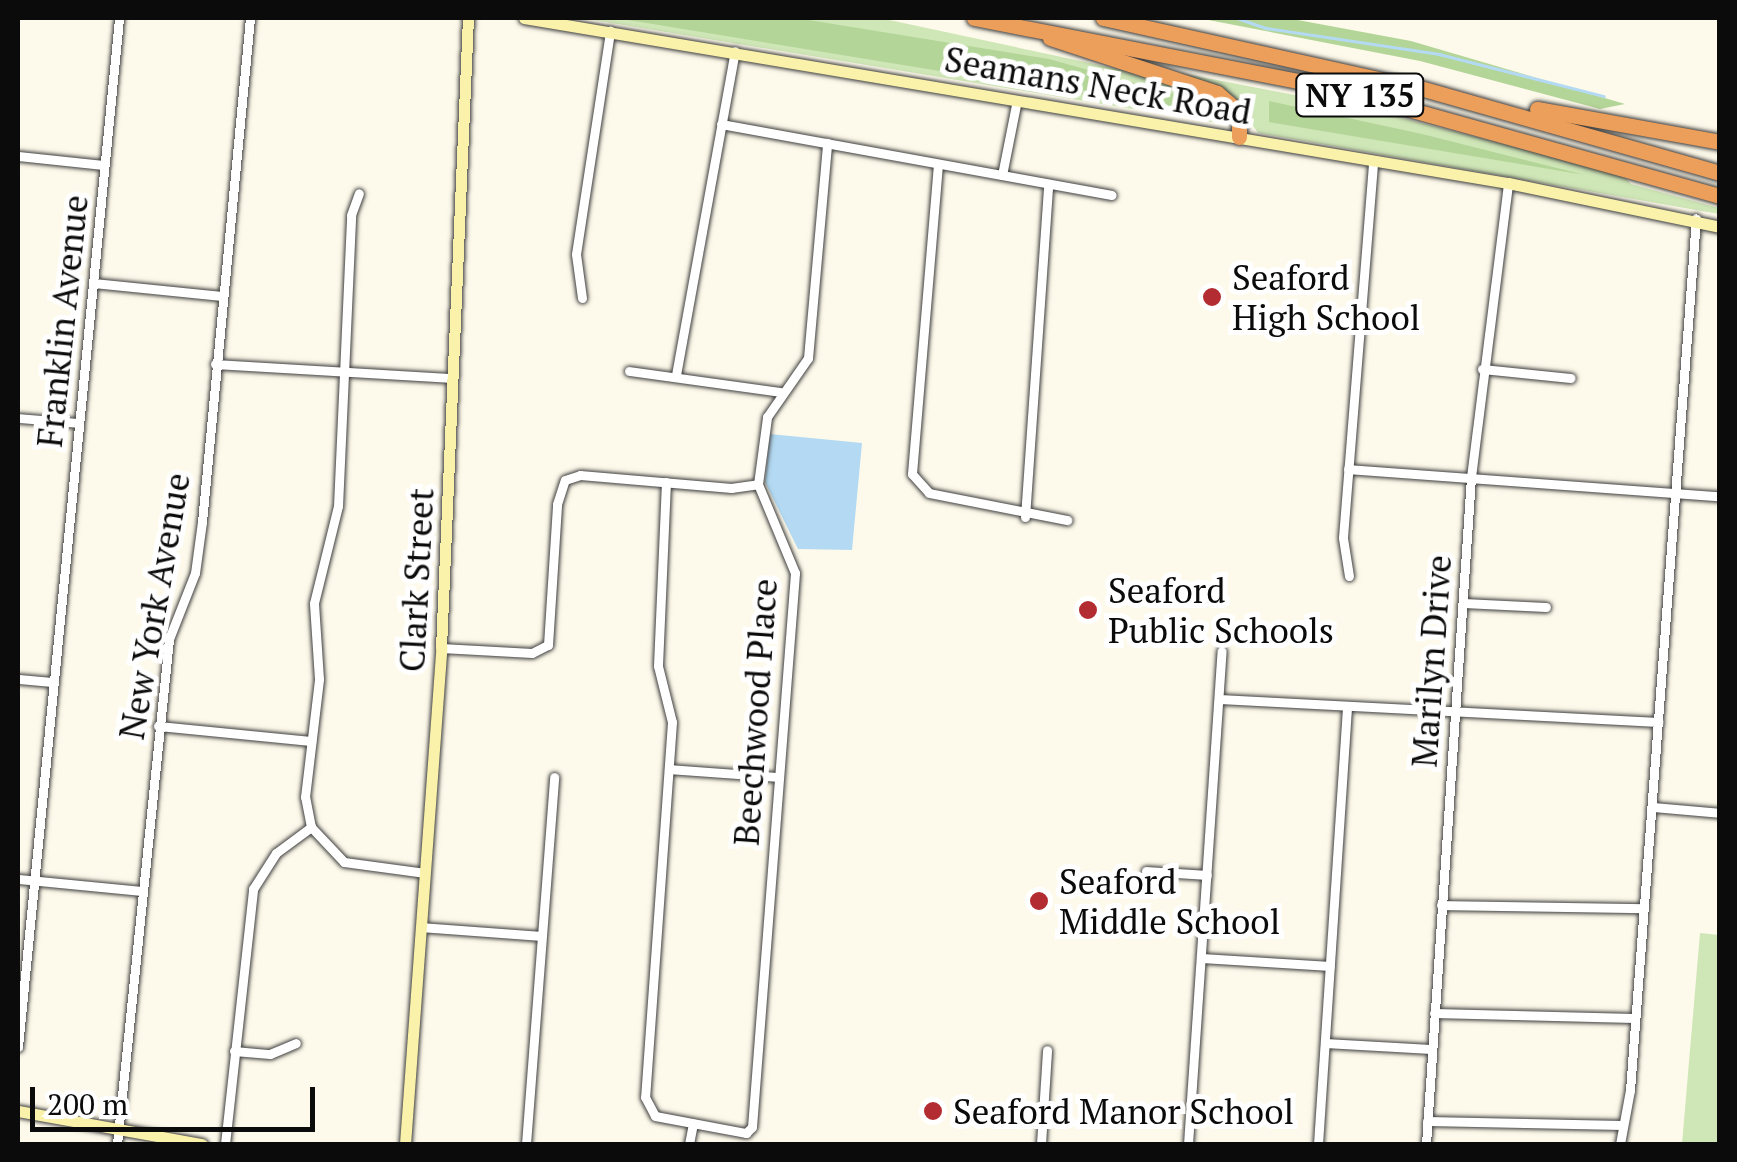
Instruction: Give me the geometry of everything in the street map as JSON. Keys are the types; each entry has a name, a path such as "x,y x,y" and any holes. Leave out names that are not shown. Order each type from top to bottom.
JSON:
{"highway":[{"name":"NY 135","path":"974,18 1333,88 1720,196"},
{"name":"NY 135","path":"1103,18 1420,88 1720,173"},
{"path":"994,21 1217,93 1240,112 1240,137"},
{"path":"1420,88 1720,142"}],"street":[{"name":"Franklin Avenue","path":"18,1047 119,18"},
{"name":"New York Avenue","path":"117,1144 169,639 194,573 250,18"},
{"name":"Clark Street","path":"405,1144 441,648 468,18"},
{"name":"Seamans Neck Road","path":"524,18 1508,183 1696,218 1720,227"},
{"path":"582,298 576,254 610,30"},
{"path":"676,374 734,51"},
{"path":"1002,175 1017,100"},
{"path":"722,124 1112,195"},
{"path":"441,648 532,653 548,645 557,504 565,480 580,475 758,484 767,417 808,358 827,143"},
{"path":"18,156 104,165"},
{"path":"1349,576 1343,537 1373,160"},
{"path":"938,164 912,474 928,493 1025,516 1067,520"},
{"name":"Marilyn Drive","path":"1426,1144 1471,477 1508,183"},
{"path":"1025,516 1048,184"},
{"path":"359,194 350,216 338,506 314,604 319,679 305,797 311,827 344,862 425,873"},
{"path":"1620,1144 1652,807 1696,218"},
{"path":"93,283 222,296"},
{"path":"216,364 453,378"},
{"path":"1482,369 1570,378"},
{"path":"628,371 676,374 781,392"},
{"path":"18,418 79,424"},
{"path":"1348,469 1720,496"},
{"path":"666,482 658,666 672,722 644,1097 647,1110 693,1124 689,1144"},
{"name":"Beechwood Place","path":"693,1124 746,1133 752,1127 795,573 758,484"},
{"path":"1462,603 1546,607"},
{"path":"1188,1144 1222,651"},
{"path":"18,679 53,682"},
{"path":"1219,699 1658,722"},
{"path":"1318,1144 1346,706"},
{"path":"158,726 310,741"},
{"path":"669,768 779,777"},
{"path":"526,1144 554,777"},
{"path":"1652,807 1720,812"},
{"path":"225,1144 253,890 268,866 311,827"},
{"path":"1146,870 1207,875"},
{"path":"18,879 142,891"},
{"path":"1441,905 1642,908"},
{"path":"421,927 541,936"},
{"path":"1202,958 1330,966"},
{"path":"1434,1013 1634,1018"},
{"path":"1325,1042 1431,1049"},
{"path":"234,1051 270,1054 296,1043"},
{"path":"1041,1144 1047,1050"},
{"path":"18,1111 202,1144"},
{"path":"1427,1121 1622,1125"}],"green space":[{"path":"581,18 880,18 1146,75 1229,103 1236,126"},
{"path":"616,18 796,18 1049,59 1217,106 1215,116"},
{"path":"1198,18 1287,18 1411,41 1625,104 1600,109 1420,61"},
{"path":"1160,69 1371,110 1623,175 1631,184 1719,208 1719,214 1258,133 1233,96"},
{"path":"1269,101 1422,134 1585,175 1269,122"},
{"path":"1700,933 1719,935 1719,1144 1682,1144"}],"water":[{"path":"770,434 862,443 852,550 798,549 765,482"}],"waterway":[{"path":"1237,18 1266,28 1439,54 1604,96"}],"place":[{"name":"Seaford High School","path":"1212,297"},
{"name":"Seaford Public Schools","path":"1088,610"},
{"name":"Seaford Middle School","path":"1039,901"},
{"name":"Seaford Manor School","path":"933,1111"}]}
